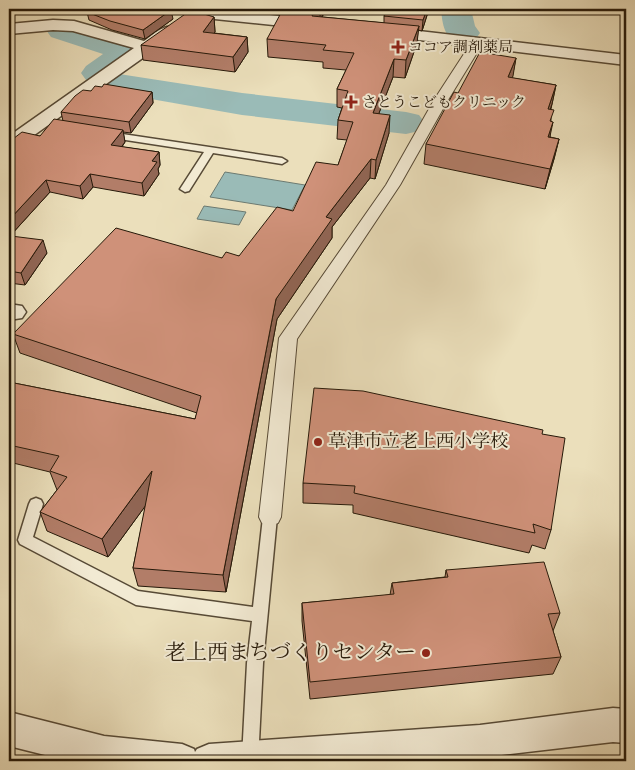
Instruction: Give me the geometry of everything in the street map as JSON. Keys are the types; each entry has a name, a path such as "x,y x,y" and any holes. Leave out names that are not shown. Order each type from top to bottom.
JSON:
{"street":[{"path":"31,27 40,9"},
{"path":"9,144 45,125 148,46 198,11 331,26"},
{"path":"9,29 53,24 74,26 148,46"},
{"path":"369,30 626,60"},
{"path":"270,517 288,338 393,185 441,100 477,43"},
{"path":"209,761 480,742 613,725 626,726"},
{"path":"9,729 104,753 182,761"}],"lane":[{"path":"98,134 282,161"},
{"path":"185,189 210,150"},
{"path":"36,504 25,540 136,598 260,614"},
{"path":"251,758 255,663 270,517"}],"water":[{"path":"225,172 305,185 292,210 210,197"},
{"path":"204,206 246,212 239,225 197,219"}],"building":[{"path":"93,9 171,10 143,30 110,21 87,12"},
{"path":"290,9 323,9 320,14 289,11"},
{"path":"386,9 427,9 423,20 384,16"},
{"path":"191,10 214,17 203,32 247,37 233,57 141,45"},
{"path":"282,11 313,14 312,16 419,26 406,60 394,59 373,113 390,115 376,160 371,159 326,217 332,219 276,299 223,575 133,568 152,471 102,539 40,512 67,477 50,471 59,456 9,445 9,382 195,419 201,396 13,334 116,228 222,258 226,252 239,256 277,207 293,211 316,162 338,165 353,122 338,120 348,91 337,89 354,53 323,50 326,45 267,39"},
{"path":"480,52 516,58 508,77 556,85 548,109 554,110 550,121 553,122 548,137 559,139 550,169 426,144 454,92 458,93"},
{"path":"104,84 152,92 129,122 61,112 83,90 91,91 95,86 102,87"},
{"path":"54,119 123,130 111,145 159,152 152,161 157,162 142,183 90,174 80,186 46,180 9,220 9,142 22,132 40,136"},
{"path":"9,233 11,236 43,240 21,273 9,271"},
{"path":"314,388 363,391 543,430 542,434 565,438 551,530 533,524 535,533 354,493 355,486 303,483"},
{"name":"老上西まちづくりセンター","path":"544,562 560,613 548,614 561,657 310,682 302,603 394,594 392,583 448,577 446,570"}],"waterway":[{"path":"456,9 460,30 464,33"},
{"path":"62,30 127,52 98,73"},
{"path":"106,82 242,104 406,123"}],"place":[{"name":"ココア調剤薬局","path":"398,47"},
{"name":"さとうこどもクリニック","path":"351,102"},
{"name":"草津市立老上西小学校","path":"318,442"},
{"name":"老上西まちづくりセンター","path":"426,653"}]}
